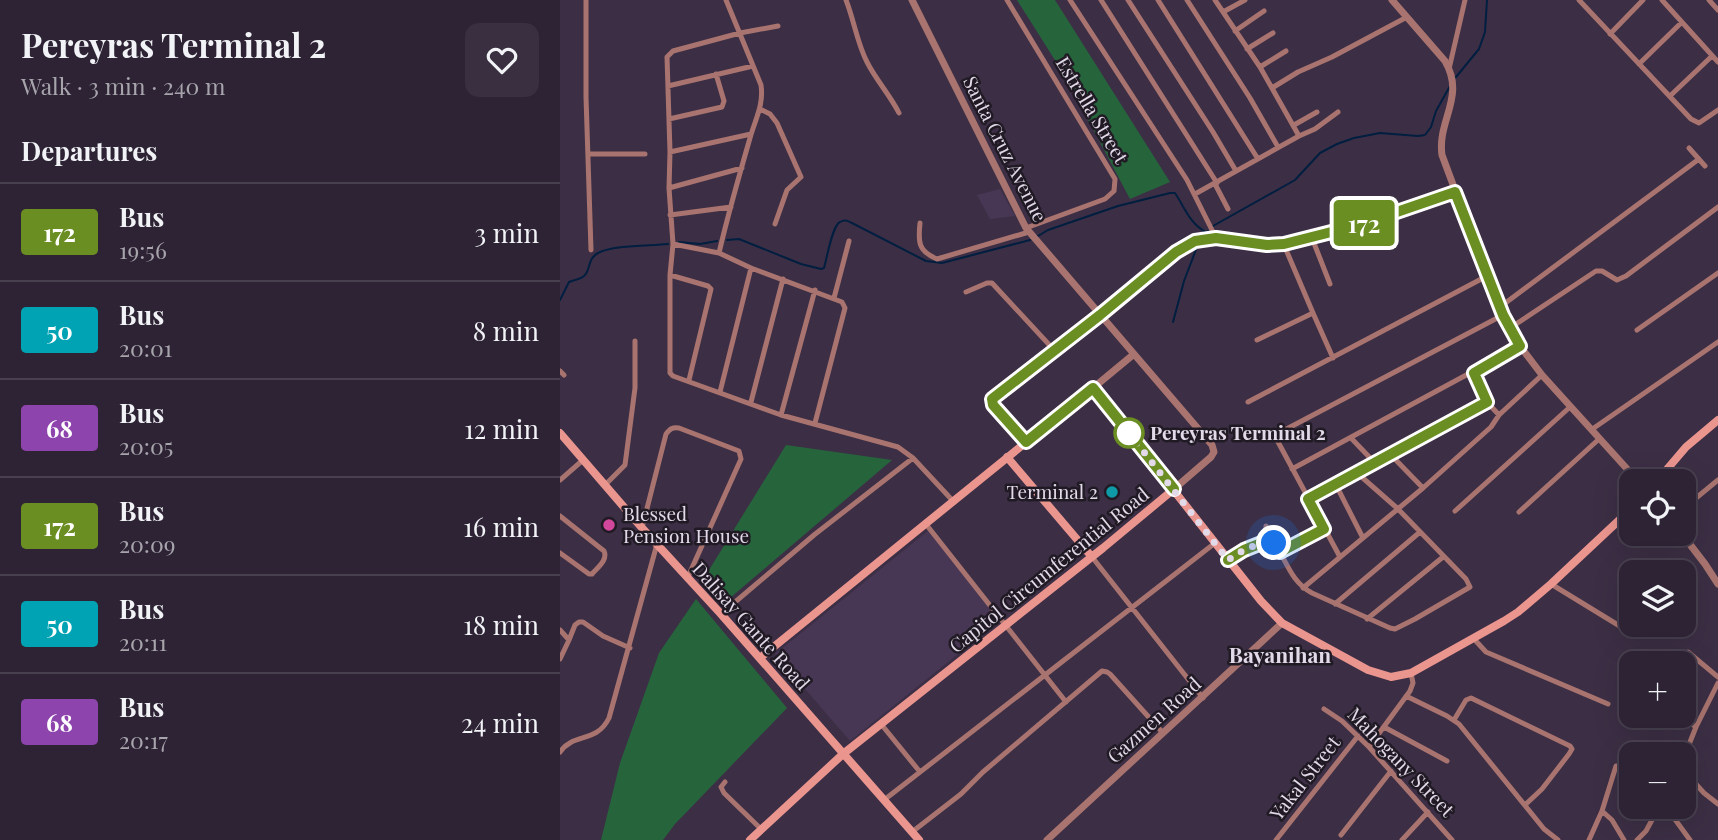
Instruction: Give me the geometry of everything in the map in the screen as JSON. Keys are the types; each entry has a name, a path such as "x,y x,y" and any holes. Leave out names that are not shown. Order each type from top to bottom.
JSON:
{"main road":[{"path":"760,658 1093,388 1174,489"},
{"path":"1667,469 1686,447 1718,420"},
{"name":"Dalisay Gante Road","path":"560,433 919,840"},
{"path":"1007,457 1091,557"},
{"name":"Capitol Circumferential Road","path":"750,840 843,754 1174,489 1228,560 1282,623 1368,670 1391,677 1411,673 1518,612 1619,520"}],"street":[{"path":"586,0 592,250"},
{"path":"719,253 762,102 761,86 726,0"},
{"path":"846,0 863,54 899,113"},
{"name":"Santa Cruz Avenue","path":"912,0 1028,230 1214,448 1209,460 1174,489"},
{"name":"Estrella Street","path":"1007,0 1115,179 1114,191 1105,199 1028,230"},
{"path":"1101,0 1216,183 1228,209"},
{"path":"1128,0 1236,171"},
{"path":"1158,0 1258,159"},
{"path":"1187,0 1278,147"},
{"path":"1214,0 1260,68 1298,136"},
{"path":"1223,12 1245,0"},
{"path":"1392,0 1444,61 1453,79 1441,148 1444,163 1510,328 1542,375 1627,469"},
{"path":"1449,69 1465,0"},
{"path":"1579,0 1695,122 1704,121 1718,110"},
{"path":"1610,34 1643,0"},
{"path":"1661,0 1718,62"},
{"path":"1710,0 1717,6"},
{"path":"1072,1 1195,194 1216,238"},
{"path":"1235,31 1264,12"},
{"path":"1272,88 1407,17"},
{"path":"1639,64 1682,22"},
{"path":"778,26 740,33 671,52 667,57 669,188 673,244 670,275 670,373 782,415 898,447 913,458 953,500"},
{"path":"1247,49 1273,33"},
{"path":"1260,68 1286,51"},
{"path":"1670,96 1712,56"},
{"path":"668,86 753,66"},
{"path":"669,120 722,107 724,101 716,74"},
{"path":"760,109 770,114 777,123 801,177 787,190 775,225"},
{"path":"1294,125 1317,112"},
{"path":"1195,194 1315,129 1338,113"},
{"path":"670,152 751,134"},
{"path":"1689,148 1705,166"},
{"path":"588,154 645,155"},
{"path":"1340,557 1277,440 1277,434 1502,311 1699,159"},
{"path":"669,188 742,168"},
{"path":"1026,442 993,405 992,399 1176,252 1195,241 1216,238 1267,245 1284,244 1359,225 1455,192"},
{"path":"670,215 731,207"},
{"path":"1510,328 1596,271 1602,271 1617,279 1626,276 1718,207"},
{"path":"920,223 920,245 926,253 937,259 1028,230"},
{"path":"1312,237 1330,284"},
{"path":"834,298 849,241"},
{"path":"673,244 719,253 842,302 845,308 815,424"},
{"path":"1284,244 1333,358"},
{"path":"720,391 751,268"},
{"path":"1636,330 1718,273"},
{"path":"670,275 711,289 688,380"},
{"path":"1248,402 1487,276"},
{"path":"751,402 782,279"},
{"path":"966,292 992,283 1054,350"},
{"path":"782,415 815,290"},
{"path":"1257,340 1312,313"},
{"path":"605,485 625,465 635,388 635,341"},
{"path":"1591,430 1718,342"},
{"path":"1292,469 1520,346"},
{"path":"1093,388 1134,354"},
{"path":"1474,373 1487,402 1499,415"},
{"path":"1303,588 1423,488 1491,427 1499,415 1542,375"},
{"path":"1308,499 1487,402"},
{"path":"1455,511 1570,407"},
{"path":"642,528 669,430 678,428 739,452 741,459 687,579"},
{"path":"1351,438 1374,462"},
{"path":"1519,512 1600,439"},
{"path":"1390,454 1423,488"},
{"path":"721,614 814,535 913,458"},
{"path":"560,480 583,460"},
{"path":"1228,560 1244,550 1273,541 1294,579 1303,588 1367,619 1395,629 1468,590 1468,582 1398,509 1356,472"},
{"path":"1696,498 1718,480"},
{"path":"1335,483 1363,538"},
{"path":"560,516 606,554 598,567 589,574 560,553"},
{"path":"925,523 1066,702"},
{"path":"1266,526 1266,541"},
{"path":"1280,552 1324,529"},
{"path":"1335,604 1420,532"},
{"path":"884,800 1215,543"},
{"path":"560,752 566,744 598,733 606,724 630,648 657,544"},
{"path":"1691,546 1718,584"},
{"path":"1367,619 1443,556"},
{"path":"1091,557 1203,698"},
{"path":"1551,584 1619,626"},
{"path":"560,659 575,625 579,622 630,648"},
{"name":"Gazmen Road","path":"1047,840 1282,623"},
{"path":"560,630 569,640"},
{"path":"1474,639 1486,652 1608,704"},
{"path":"1696,659 1718,677"},
{"path":"912,832 961,794 983,772 1102,671 1107,672 1163,733"},
{"path":"1369,747 1413,686 1411,673"},
{"path":"1696,727 1718,682"},
{"path":"1406,696 1454,720 1544,829 1558,840"},
{"path":"1454,720 1466,700 1471,698 1570,746 1572,749 1569,754 1542,789 1525,805"},
{"name":"Mahogany Street","path":"1324,709 1342,720 1359,736 1452,840"},
{"path":"881,724 920,772"},
{"path":"1384,727 1447,761"},
{"name":"Yakal Street","path":"1276,840 1359,736"},
{"path":"1589,840 1602,811 1616,766"},
{"path":"1341,835 1391,771"},
{"path":"725,782 721,787 724,793 761,829"},
{"path":"1696,784 1718,804"},
{"path":"1602,811 1612,820 1624,840"},
{"path":"1402,840 1428,812"},
{"path":"1637,840 1652,819"},
{"path":"1675,819 1690,840"}],"shaded area":[{"path":"1000,189 1015,216 990,219 977,195"},
{"path":"928,531 1000,620 850,741 775,654"}],"green space":[{"path":"1017,0 1055,0 1170,182 1130,199 1065,76"},
{"path":"786,445 892,460 723,604 701,583"},
{"path":"696,599 787,708 675,824 663,840 601,840 620,763 659,653"}],"waterway":[{"path":"1456,77 1479,49 1485,32 1487,0"},
{"path":"1213,226 1295,180 1320,153 1337,144 1380,133 1425,135 1450,86"},
{"path":"1038,236 1048,230 1118,206 1170,193 1175,193 1192,220 1206,232"},
{"path":"727,240 739,239 801,264 821,269 824,268 835,229 843,221 851,222 926,261 942,263 1030,240"},
{"path":"1203,237 1208,231"},
{"path":"679,242 700,244 717,241"},
{"path":"560,300 569,282 584,276 592,258 598,253 622,247 668,244"},
{"path":"1173,322 1197,247"}],"bus line":[{"name":"172","path":"1174,489 1093,388 1026,442 993,405 992,399 1176,252 1195,241 1216,238 1267,245 1284,244 1359,225 1455,192 1503,315 1520,346 1474,373 1487,402 1308,499 1324,529 1280,552 1273,541 1269,540 1228,560"}],"place":[{"name":"Pereyras Terminal 2","path":"1129,433"},
{"name":"Terminal 2","path":"1112,492"},
{"name":"Blessed Pension House","path":"609,525"}],"district":[{"name":"Bayanihan","path":"1280,656"}],"route":[{"path":"1129,433 1228,560 1257,544 1269,540 1274,543"}]}
